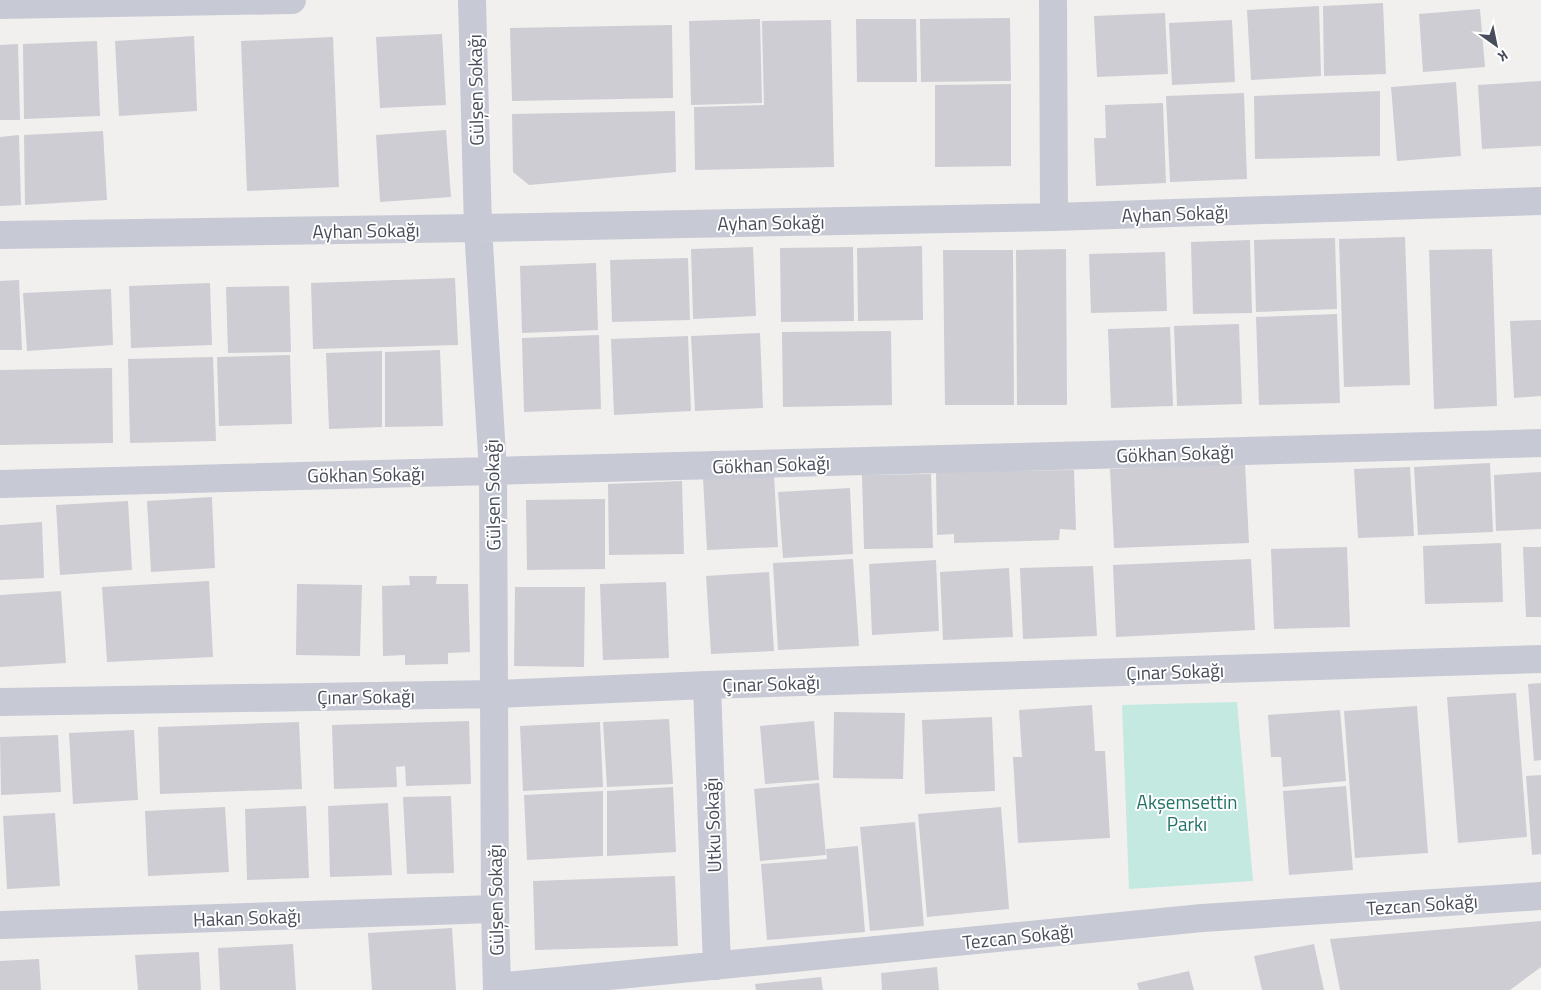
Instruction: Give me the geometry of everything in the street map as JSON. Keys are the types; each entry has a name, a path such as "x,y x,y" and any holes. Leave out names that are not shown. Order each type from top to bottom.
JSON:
{"street":[{"path":"0,6 292,0"},
{"name":"Gülşen Sokağı","path":"472,0 478,228 493,471 497,988"},
{"path":"1053,0 1054,217"},
{"name":"Ayhan Sokağı","path":"0,235 1054,217 1541,201"},
{"name":"Gökhan Sokağı","path":"0,484 1541,443"},
{"name":"Çınar Sokağı","path":"0,702 495,694 707,685 1541,659"},
{"name":"Utku Sokağı","path":"707,685 718,966"},
{"name":"Tezcan Sokağı","path":"497,988 1202,918 1541,896"},
{"name":"Hakan Sokağı","path":"0,925 495,909"}],"green space":[{"name":"Akşemsettin Parkı","path":"1237,702 1253,881 1129,889 1122,705"}],"building":[{"path":"1383,3 1386,74 1324,76 1323,6"},
{"path":"1319,6 1321,76 1251,80 1247,10"},
{"path":"1480,9 1485,67 1423,72 1419,14"},
{"path":"1165,13 1168,74 1097,77 1094,16"},
{"path":"1010,18 1011,81 921,82 920,19"},
{"path":"760,19 762,103 691,105 689,21"},
{"path":"856,19 916,19 917,82 857,82"},
{"path":"831,20 834,167 695,170 694,107 764,105 762,21"},
{"path":"1232,20 1235,82 1172,85 1169,23"},
{"path":"672,25 673,98 512,101 510,28"},
{"path":"442,34 446,105 380,108 376,37"},
{"path":"194,36 197,111 119,116 115,41"},
{"path":"333,37 339,187 247,191 241,41"},
{"path":"97,41 100,116 24,119 23,44"},
{"path":"18,44 20,120 0,120 0,45"},
{"path":"1541,81 1541,146 1482,149 1478,85"},
{"path":"1456,82 1461,156 1397,161 1391,87"},
{"path":"1011,84 1011,166 935,167 935,85"},
{"path":"1380,91 1380,156 1255,159 1254,96"},
{"path":"1244,93 1247,179 1170,182 1166,96"},
{"path":"1163,103 1166,183 1096,186 1094,138 1106,138 1105,105"},
{"path":"675,111 676,172 529,185 513,172 512,114"},
{"path":"446,130 451,197 380,202 376,135"},
{"path":"103,131 107,200 25,205 24,135"},
{"path":"19,135 21,205 0,206 0,137"},
{"path":"1405,237 1410,385 1344,387 1339,239"},
{"path":"1335,238 1337,309 1256,312 1254,240"},
{"path":"1250,240 1252,313 1193,314 1191,242"},
{"path":"922,246 923,320 858,321 857,248"},
{"path":"753,247 756,316 693,319 691,249"},
{"path":"853,247 854,321 781,322 780,248"},
{"path":"1066,249 1067,405 1017,405 1016,250"},
{"path":"1492,249 1497,406 1434,409 1429,250"},
{"path":"943,250 1013,250 1014,405 945,405"},
{"path":"1165,252 1167,311 1091,313 1089,254"},
{"path":"688,258 690,320 612,322 610,260"},
{"path":"596,263 598,330 522,333 520,266"},
{"path":"455,278 458,345 313,349 311,283"},
{"path":"19,280 22,350 0,350 0,281"},
{"path":"210,283 212,345 131,348 129,286"},
{"path":"289,286 291,352 228,353 226,287"},
{"path":"111,289 113,345 27,351 23,293"},
{"path":"1337,314 1340,403 1259,405 1256,317"},
{"path":"1541,320 1541,396 1514,398 1510,321"},
{"path":"1239,324 1242,404 1177,406 1174,326"},
{"path":"1170,327 1173,406 1111,408 1108,329"},
{"path":"891,331 892,405 783,407 782,332"},
{"path":"760,333 763,408 695,411 691,336"},
{"path":"599,335 601,409 524,412 522,338"},
{"path":"688,336 691,411 614,415 611,339"},
{"path":"440,350 443,426 385,427 385,352"},
{"path":"382,351 382,427 329,429 326,353"},
{"path":"290,355 292,424 219,426 217,357"},
{"path":"213,357 216,441 130,443 128,359"},
{"path":"112,368 113,443 0,445 0,370"},
{"path":"1245,463 1249,543 1114,548 1110,469"},
{"path":"1490,463 1493,532 1418,535 1414,467"},
{"path":"1410,467 1414,536 1358,538 1354,469"},
{"path":"1074,470 1076,530 1060,529 1059,540 954,543 954,534 937,535 936,472"},
{"path":"1541,472 1541,529 1496,531 1494,475"},
{"path":"931,474 933,548 864,549 862,475"},
{"path":"774,475 778,547 707,550 703,478"},
{"path":"682,481 684,554 609,555 608,484"},
{"path":"850,488 853,554 783,558 778,492"},
{"path":"212,497 215,568 151,572 147,501"},
{"path":"605,499 605,569 527,570 526,500"},
{"path":"128,501 132,570 60,575 56,505"},
{"path":"42,522 44,578 0,580 0,525"},
{"path":"1501,543 1503,602 1425,604 1423,546"},
{"path":"1347,547 1350,627 1274,629 1271,549"},
{"path":"1523,547 1541,547 1541,617 1526,617"},
{"path":"853,559 859,646 778,650 773,563"},
{"path":"1251,559 1255,630 1116,637 1113,565"},
{"path":"936,560 939,631 872,635 869,564"},
{"path":"1093,566 1097,636 1023,639 1020,568"},
{"path":"1009,568 1013,637 943,640 940,572"},
{"path":"769,572 774,651 711,654 706,576"},
{"path":"409,576 437,576 436,584 468,584 470,652 448,653 448,664 405,665 405,655 383,656 382,586 410,585"},
{"path":"209,581 213,657 107,662 102,587"},
{"path":"666,582 669,658 603,660 600,584"},
{"path":"297,584 362,585 360,656 296,655"},
{"path":"515,587 585,587 584,667 514,666"},
{"path":"61,591 66,663 0,667 0,595"},
{"path":"1541,683 1541,760 1534,761 1528,684"},
{"path":"1516,693 1527,837 1458,843 1447,697"},
{"path":"1092,705 1095,751 1105,751 1110,838 1018,843 1013,757 1022,757 1019,710"},
{"path":"1417,706 1428,853 1355,858 1344,711"},
{"path":"1340,710 1346,781 1283,787 1281,757 1271,757 1268,715"},
{"path":"834,712 905,713 903,779 833,778"},
{"path":"992,717 995,791 925,794 922,720"},
{"path":"669,719 673,784 607,787 603,722"},
{"path":"469,721 471,784 406,786 405,766 396,767 397,787 334,789 332,725"},
{"path":"814,721 819,780 765,784 760,726"},
{"path":"299,722 302,789 160,794 158,727"},
{"path":"600,722 603,787 523,791 520,726"},
{"path":"134,730 138,800 73,804 69,733"},
{"path":"58,735 61,792 1,795 0,737"},
{"path":"1541,775 1541,854 1532,855 1526,776"},
{"path":"819,783 826,855 760,861 754,789"},
{"path":"1346,786 1353,870 1289,875 1283,791"},
{"path":"673,787 676,852 607,856 607,791"},
{"path":"603,791 603,856 527,860 524,795"},
{"path":"451,796 454,873 407,874 403,797"},
{"path":"388,803 392,875 330,877 328,806"},
{"path":"306,806 309,878 247,880 245,809"},
{"path":"225,807 229,872 148,876 145,811"},
{"path":"1001,807 1009,909 927,917 918,814"},
{"path":"55,813 60,886 7,889 3,816"},
{"path":"915,822 924,926 870,931 860,827"},
{"path":"858,846 865,932 767,940 761,864 827,859 826,849"},
{"path":"675,876 678,946 535,950 533,881"},
{"path":"1541,921 1541,967 1510,990 1340,990 1330,939"},
{"path":"452,928 456,990 372,990 368,933"},
{"path":"293,944 296,990 220,990 218,948"},
{"path":"1314,944 1324,990 1262,990 1254,956"},
{"path":"199,952 201,990 138,990 135,955"},
{"path":"39,959 41,990 0,990 0,961"},
{"path":"937,967 939,990 882,990 881,973"},
{"path":"1189,971 1194,990 1139,990 1137,983"},
{"path":"821,977 823,990 756,990 755,984"}]}
